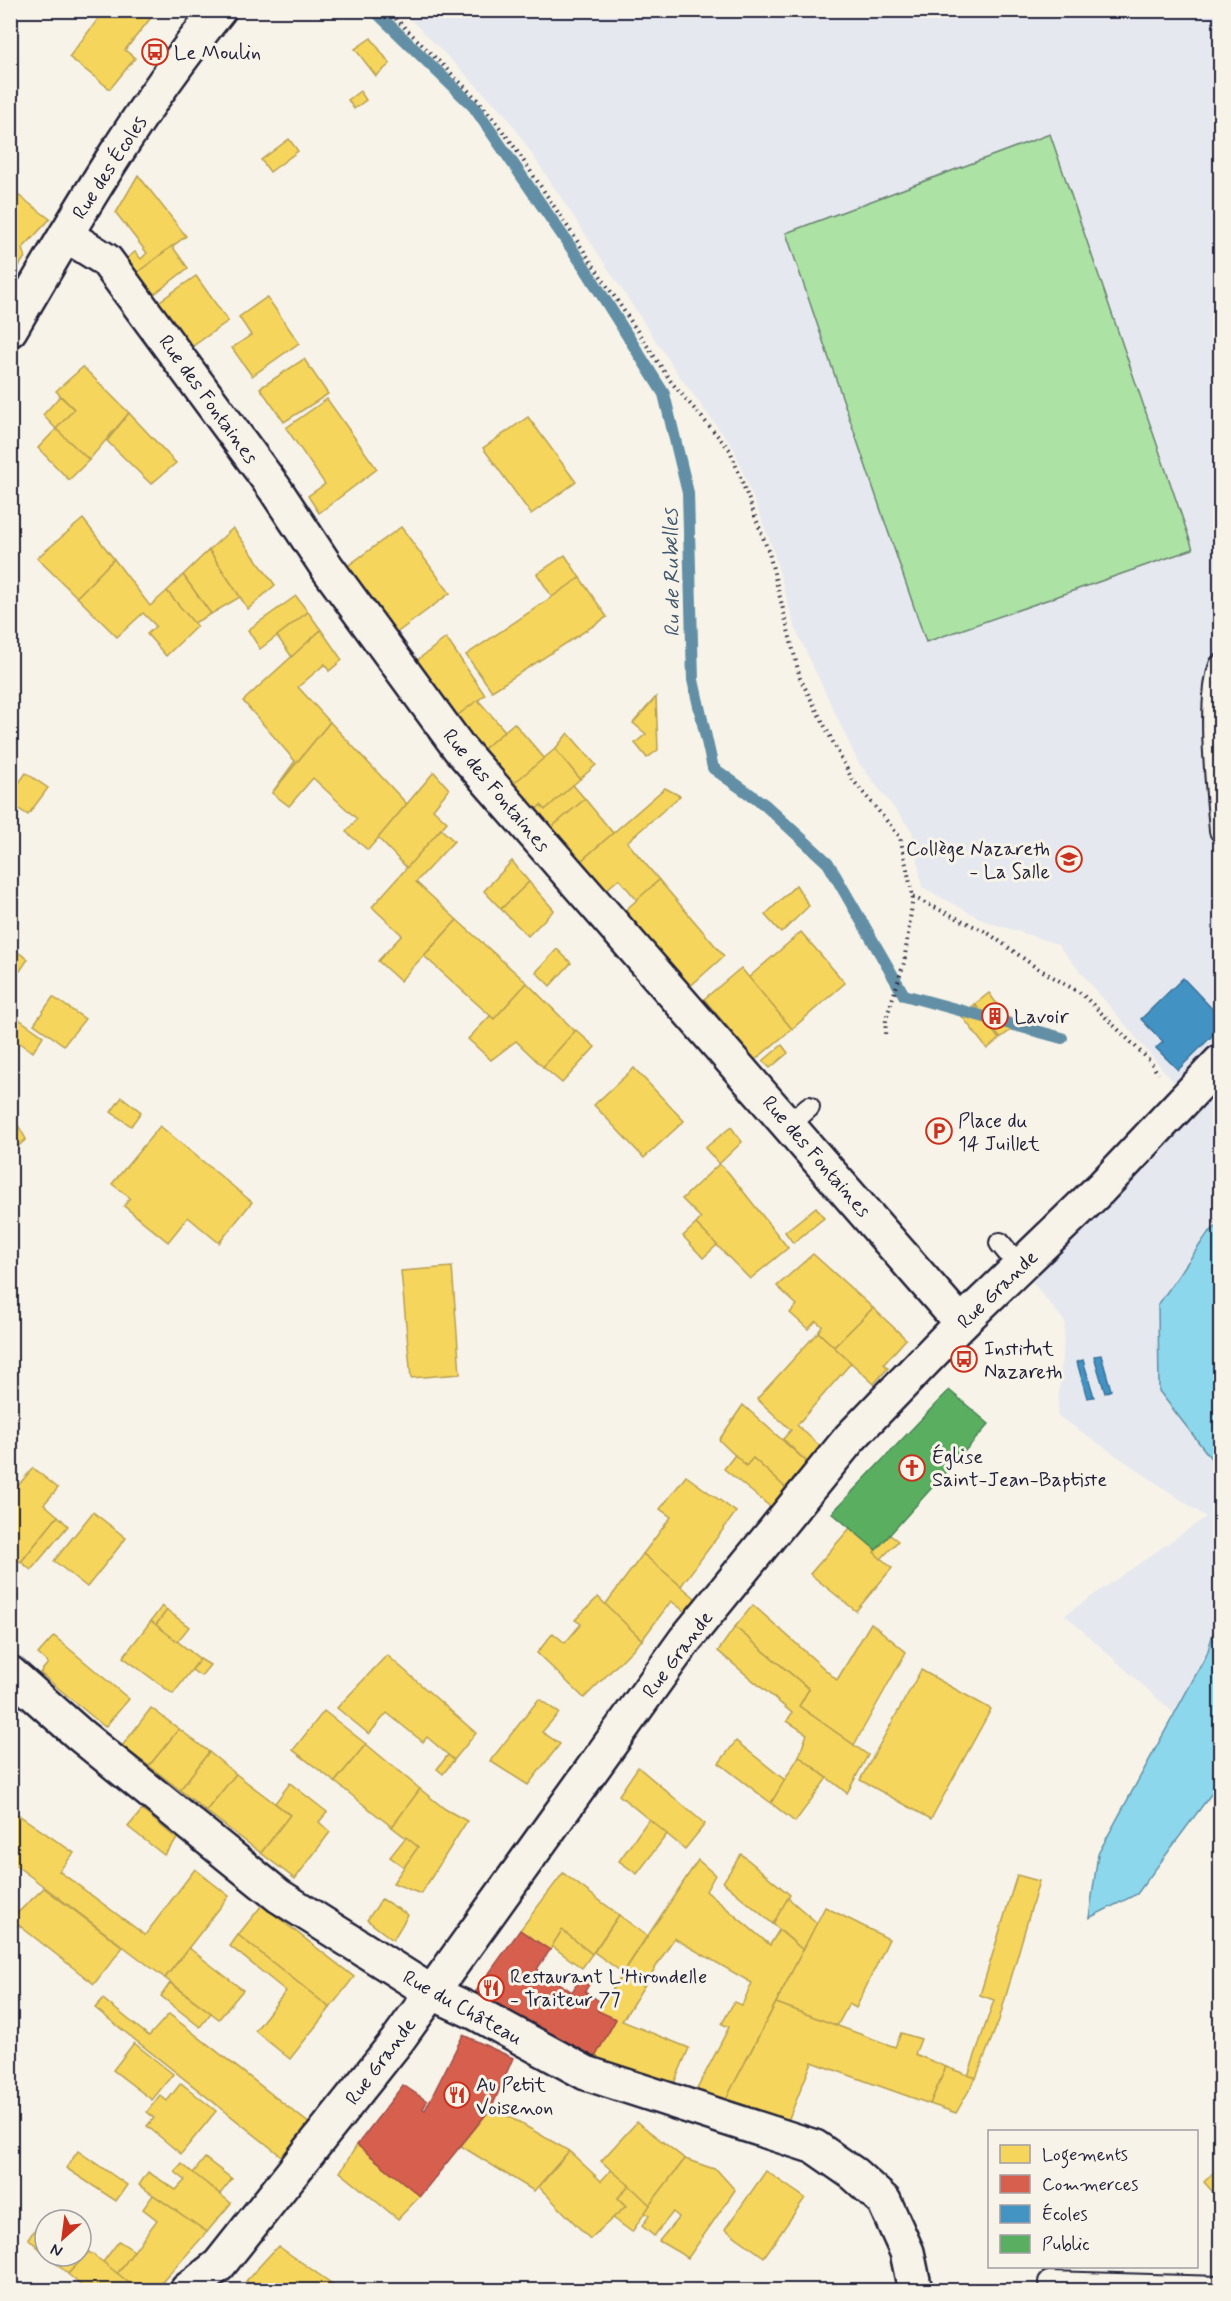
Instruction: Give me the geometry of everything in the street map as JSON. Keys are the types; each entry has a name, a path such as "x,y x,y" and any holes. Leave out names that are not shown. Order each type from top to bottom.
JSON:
{"street":[{"name":"Rue des Écoles","path":"10,330 66,235 174,64 219,10"},
{"name":"Rue des Fontaines","path":"66,235 106,260 275,489 326,566 459,748 631,948 799,1116 961,1323"},
{"name":"Rue Grande","path":"187,2290 219,2265 397,2041 685,1640 850,1438 961,1323 1010,1254 1101,1188 1221,1062"},
{"name":"Rue du Château","path":"10,1673 80,1735 279,1896 430,1992 476,2013 586,2073 815,2147 854,2174 884,2201 907,2252 915,2290"}],"lane":[{"path":"1221,665 1215,681 1216,777 1221,831"},
{"path":"1049,2282 1221,2287"}],"path":[{"path":"387,10 480,102 511,142 672,383 730,450 769,553 800,678 852,779 900,837 913,897 904,963 886,1019 885,1035"},
{"path":"913,897 988,933 1034,966 1082,994 1150,1060 1178,1105"}],"shaded area":[{"name":"Collège Nazareth - La Salle","path":"402,11 1220,11 1220,1755 1065,1615 1206,1517 1057,1415 1065,1322 1032,1282 1111,1195 1198,1111 1057,944 985,921 922,887 912,831 858,762 795,628 772,546 734,449 680,377 506,115"}],"green space":[{"path":"1050,134 1193,549 926,642 786,233"}],"water":[{"path":"1220,1224 1220,1470 1159,1391 1158,1305 1208,1233"},
{"path":"1220,1610 1220,1782 1137,1894 1089,1918 1098,1854 1207,1654"}],"building: Logements":[{"path":"105,10 150,10 154,14 125,50 135,58 110,89 69,57"},
{"path":"371,38 390,64 376,76 355,49"},
{"path":"360,91 366,100 354,109 348,100"},
{"path":"289,139 298,151 270,172 261,160"},
{"path":"138,175 186,236 129,279 118,265 135,252 141,259 147,253 116,213"},
{"path":"10,189 50,219 22,249 25,257 10,280"},
{"path":"172,246 188,268 144,302 129,279"},
{"path":"196,276 228,321 186,351 154,305"},
{"path":"267,297 299,343 252,376 232,348 251,335 239,317"},
{"path":"304,359 328,394 284,422 260,388"},
{"path":"83,367 129,413 89,460 56,429 74,409 56,391"},
{"path":"60,396 74,409 56,429 43,415"},
{"path":"327,399 377,469 319,513 308,496 325,484 286,428"},
{"path":"129,413 176,463 151,484 107,441"},
{"path":"528,417 576,482 531,514 483,448"},
{"path":"56,429 89,460 69,480 38,448"},
{"path":"83,519 114,559 77,597 37,558"},
{"path":"401,527 450,593 395,634 345,568"},
{"path":"233,528 275,585 248,609 209,550"},
{"path":"209,550 240,597 211,614 183,575"},
{"path":"565,555 580,578 552,597 537,574"},
{"path":"114,559 150,606 167,591 197,626 166,656 147,634 156,626 143,613 117,637 77,597"},
{"path":"183,575 211,614 194,623 167,591"},
{"path":"580,578 607,617 492,691 466,655"},
{"path":"296,596 308,612 260,649 248,630"},
{"path":"308,612 321,630 292,657 277,636"},
{"path":"321,630 342,660 329,671 325,664 298,687 330,722 272,793 295,761 243,701"},
{"path":"446,638 485,695 450,721 411,665"},
{"path":"656,697 658,750 647,758 635,743 646,734 633,723"},
{"path":"478,700 505,731 479,753 450,721"},
{"path":"330,722 407,804 368,850 346,832 357,819 313,778 289,806 272,793"},
{"path":"514,723 545,759 508,788 479,753"},
{"path":"568,733 596,765 580,779 555,749"},
{"path":"555,749 580,779 545,810 541,805 531,814 508,788"},
{"path":"434,772 449,789 433,809 447,822 407,868 378,838"},
{"path":"26,773 48,788 28,815 10,803 10,795"},
{"path":"573,785 585,799 546,832 531,814 541,805 545,810"},
{"path":"665,788 680,796 627,842 659,880 637,900 619,879 601,894 575,866"},
{"path":"585,799 613,833 575,866 546,832"},
{"path":"441,829 454,841 416,882 457,920 400,981 378,961 402,935 372,907"},
{"path":"512,861 529,882 501,909 484,891"},
{"path":"659,880 724,956 686,990 620,915"},
{"path":"529,882 554,910 528,936 501,909"},
{"path":"796,885 809,906 781,933 765,915"},
{"path":"457,920 527,983 494,1019 424,956"},
{"path":"801,932 845,983 792,1029 748,978"},
{"path":"10,947 28,959 20,971 10,965"},
{"path":"557,949 571,963 550,986 536,972"},
{"path":"741,968 792,1029 755,1060 704,999"},
{"path":"527,983 575,1031 543,1067 516,1041 491,1060 468,1039 490,1016 494,1019"},
{"name":"Lavoir","path":"989,993 1014,1028 1000,1038 975,1004"},
{"path":"53,997 85,1019 64,1045 34,1024"},
{"name":"Lavoir","path":"974,1005 999,1039 987,1049 961,1015"},
{"path":"16,1017 43,1036 33,1052 10,1037 10,1025"},
{"path":"576,1030 595,1047 562,1083 543,1067"},
{"path":"782,1045 788,1053 770,1068 763,1061"},
{"path":"634,1068 684,1121 644,1158 594,1105"},
{"path":"122,1097 141,1112 131,1126 111,1112"},
{"path":"10,1111 26,1139 10,1154"},
{"path":"160,1126 252,1202 219,1243 188,1217 168,1242 124,1206 130,1198 112,1184"},
{"path":"731,1127 742,1142 719,1164 705,1148"},
{"path":"719,1164 728,1172 788,1248 750,1279 696,1224 701,1218 682,1199"},
{"path":"816,1207 824,1218 793,1243 785,1232"},
{"path":"696,1224 717,1245 703,1258 683,1236"},
{"path":"813,1254 873,1308 834,1347 818,1332 822,1326 816,1321 808,1329 790,1313 797,1305 777,1286"},
{"path":"452,1267 460,1374 411,1378 401,1271"},
{"path":"873,1308 906,1339 884,1364 888,1368 874,1384 834,1347"},
{"path":"818,1332 851,1363 797,1425 822,1448 809,1464 783,1439 791,1430 757,1399"},
{"path":"743,1405 809,1464 788,1490 753,1458 746,1466 719,1440"},
{"path":"735,1455 746,1466 753,1458 788,1490 773,1509 724,1469"},
{"path":"33,1468 58,1488 44,1504 58,1516 21,1562 10,1553 10,1495"},
{"path":"686,1476 736,1512 681,1586 643,1554 671,1517 660,1509"},
{"path":"93,1512 126,1538 87,1587 54,1561"},
{"path":"58,1516 68,1526 31,1570 21,1562"},
{"path":"850,1528 876,1550 874,1552 892,1568 856,1611 810,1574"},
{"path":"890,1535 898,1541 881,1559 874,1552"},
{"path":"643,1554 701,1603 691,1616 671,1601 642,1640 605,1605"},
{"path":"598,1597 642,1640 584,1698 537,1653 553,1633 565,1643 581,1624 575,1620"},
{"path":"753,1605 837,1680 871,1623 906,1652 854,1745 799,1706 809,1689 735,1627"},
{"path":"162,1606 167,1610 156,1625 151,1621"},
{"path":"167,1610 189,1627 177,1642 156,1625"},
{"path":"151,1621 200,1659 173,1694 123,1657"},
{"path":"735,1627 809,1689 799,1706 868,1755 847,1793 799,1756 807,1734 787,1721 792,1713 718,1651"},
{"path":"54,1636 129,1699 105,1727 40,1673 48,1663 38,1654"},
{"path":"387,1655 476,1733 454,1760 427,1737 423,1742 387,1713 369,1734 337,1708"},
{"path":"200,1659 210,1665 201,1676 192,1670"},
{"path":"921,1670 991,1709 931,1819 860,1780"},
{"path":"539,1699 559,1713 542,1732 560,1744 528,1785 490,1761"},
{"path":"151,1708 179,1729 149,1766 122,1746"},
{"path":"324,1711 366,1744 335,1782 293,1750"},
{"path":"179,1729 209,1752 180,1790 149,1766"},
{"path":"736,1741 786,1781 771,1803 719,1763"},
{"path":"366,1744 420,1789 392,1827 335,1782"},
{"path":"209,1752 236,1774 206,1811 180,1790"},
{"path":"448,1755 454,1760 443,1774 437,1769"},
{"path":"799,1756 827,1778 795,1822 771,1803"},
{"path":"638,1767 705,1824 685,1849 619,1795"},
{"path":"236,1774 290,1815 261,1853 206,1811"},
{"path":"290,1783 327,1812 319,1822 330,1832 295,1879 261,1853 290,1815 275,1803"},
{"path":"420,1789 445,1809 467,1821 421,1894 393,1883 418,1847 392,1827"},
{"path":"10,1809 74,1853 59,1871 145,1935 195,1869 229,1896 165,1978 10,1861"},
{"path":"142,1810 177,1839 164,1855 128,1827"},
{"path":"649,1819 667,1834 637,1874 619,1861"},
{"path":"406,1837 418,1847 404,1867 390,1857"},
{"path":"741,1854 790,1895 773,1924 723,1882"},
{"path":"698,1860 715,1875 706,1891 770,1945 779,1930 803,1950 724,2103 694,2095 729,2027 722,2024 734,2002 742,2005 752,1983 674,1938 622,2021 689,2048 672,2088 594,2059 616,2019 598,2011"},
{"path":"563,1873 619,1915 592,1954 562,1930 550,1950 520,1930"},
{"path":"1017,1875 1039,1881 999,2020 976,2078 968,2076 994,2000 980,1995"},
{"path":"44,1888 123,1947 94,1984 11,1919"},
{"path":"788,1898 817,1923 803,1950 773,1924"},
{"path":"382,1899 408,1915 393,1940 367,1920"},
{"path":"262,1905 354,1977 330,2008 238,1935"},
{"path":"825,1907 889,1939 856,2008 849,2004 837,2026 776,2003"},
{"path":"619,1915 647,1936 623,1973 594,1952"},
{"path":"562,1930 592,1954 582,1968 552,1946"},
{"path":"238,1935 330,2008 290,2059 255,2031 286,1991 230,1946"},
{"path":"189,1948 243,1990 219,2019 165,1978"},
{"path":"170,1983 211,2013 200,2027 161,1996"},
{"path":"103,1999 149,2036 169,2014 311,2125 285,2159 95,2008"},
{"path":"776,2003 895,2047 901,2033 921,2039 915,2054 946,2067 930,2104 812,2062 787,2123 724,2103"},
{"path":"134,2043 173,2074 152,2100 113,2070"},
{"path":"946,2067 976,2078 956,2113 930,2104"},
{"path":"181,2083 216,2111 181,2154 147,2126 154,2118 147,2112 160,2095 167,2101"},
{"path":"492,2107 569,2151 534,2191 461,2146"},
{"path":"637,2122 685,2159 650,2205 601,2161"},
{"path":"357,2145 420,2196 398,2219 340,2172"},
{"path":"78,2151 127,2185 116,2201 66,2168"},
{"path":"569,2151 601,2181 611,2170 629,2185 618,2198 626,2206 590,2239 539,2187"},
{"path":"205,2158 232,2179 220,2194 193,2173"},
{"path":"685,2159 717,2170 735,2190 688,2258 659,2241 679,2217 673,2212 654,2236 642,2226 649,2216 644,2212"},
{"path":"182,2164 231,2203 207,2232 139,2185 148,2172 176,2190 185,2180 175,2172"},
{"path":"1220,2166 1220,2200 1204,2182"},
{"path":"766,2171 805,2198 764,2257 725,2229"},
{"path":"629,2185 650,2205 632,2232 613,2218 626,2206 618,2198"},
{"path":"153,2195 207,2232 155,2290 138,2290 117,2274 157,2220 143,2209"},
{"path":"33,2232 33,2243 28,2238"},
{"path":"119,2241 134,2251 117,2274 103,2262"},
{"path":"278,2246 341,2290 259,2290 246,2281"},
{"path":"93,2255 138,2290 86,2290 68,2274 74,2268 93,2268"},
{"path":"61,2268 74,2268 68,2274"}],"building: Commerces":[{"path":"520,1930 550,1950 537,1969 572,1992 581,1977 590,1983 585,1991 603,2004 598,2011 616,2019 594,2059 474,1994"},
{"path":"463,2035 513,2058 492,2107 420,2196 357,2145 403,2085 427,2101 423,2109 425,2110"}],"building: Écoles":[{"path":"1183,978 1220,1017 1220,1028 1178,1070 1156,1048 1163,1042 1141,1019"},
{"path":"1101,1355 1111,1390 1105,1393 1094,1356"},
{"path":"1083,1360 1094,1397 1087,1398 1077,1362"}],"building: Public":[{"name":"Église Saint-Jean-Baptiste","path":"949,1390 989,1424 876,1550 832,1513"}],"waterway":[{"name":"Ru de Rubelles","path":"374,10 474,107 585,268 664,394 688,493 693,680 713,768 765,805 828,863 904,995 1062,1038"}],"place":[{"name":"Le Moulin","path":"155,52"},
{"name":"Collège Nazareth - La Salle","path":"1069,859"},
{"name":"Lavoir","path":"995,1016"},
{"name":"Place du 14 Juillet","path":"939,1131"},
{"name":"Institut Nazareth","path":"964,1359"},
{"name":"Église Saint-Jean-Baptiste","path":"912,1468"},
{"name":"Restaurant L'Hirondelle - Traiteur 77","path":"491,1988"},
{"name":"Au Petit Voisenon","path":"457,2095"}]}
